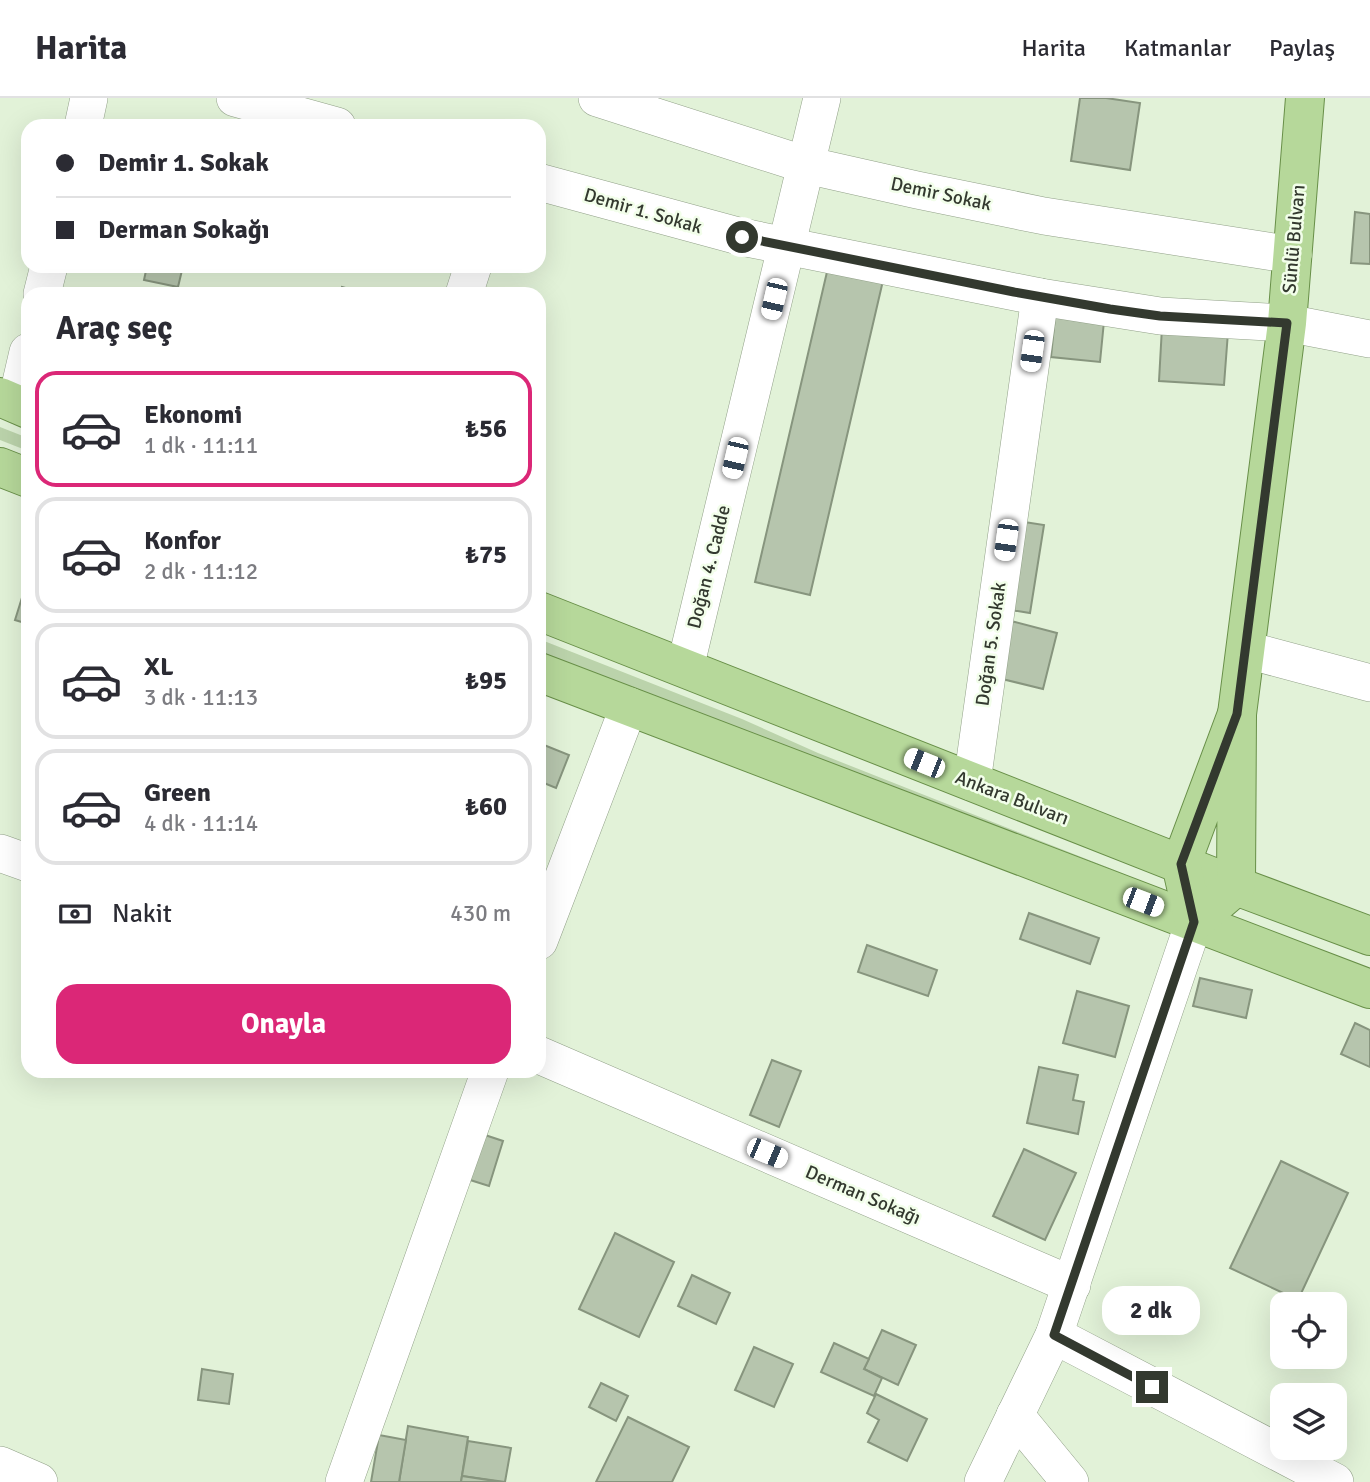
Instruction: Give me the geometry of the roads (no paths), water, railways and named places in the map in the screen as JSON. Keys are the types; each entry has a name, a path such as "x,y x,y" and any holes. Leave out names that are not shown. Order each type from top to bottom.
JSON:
{"main road":[{"name":"Sünlü Bulvarı","path":"1236,886 1237,714 1287,323 1305,98"},
{"path":"0,467 21,475"},
{"name":"Ankara Bulvarı","path":"546,614 1236,886 1370,936"},
{"path":"546,675 1370,989"},
{"name":"Sünlü Bulvarı","path":"1181,864 1237,714"},
{"path":"1181,864 1194,922"},
{"path":"1194,922 1236,886"}],"street":[{"path":"84,119 89,98"},
{"path":"235,98 312,119"},
{"name":"Demir Sokak","path":"597,98 806,165 1044,216 1293,255"},
{"name":"Doğan 4. Cadde","path":"685,668 822,98"},
{"name":"Demir 1. Sokak","path":"546,184 681,222 786,247 1040,297 1160,316 1287,323 1370,340"},
{"name":"Doğan 5. Sokak","path":"972,782 1040,297"},
{"path":"15,403 21,379"},
{"path":"1247,650 1370,682"},
{"path":"546,923 629,706"},
{"path":"0,853 21,860"},
{"path":"983,1482 1054,1335 1194,922"},
{"name":"Derman Sokağı","path":"546,1058 1072,1284"},
{"path":"344,1482 488,1078"},
{"path":"1054,1335 1335,1482"},
{"path":"1015,1415 1070,1482"},
{"path":"0,1465 39,1482"}]}
